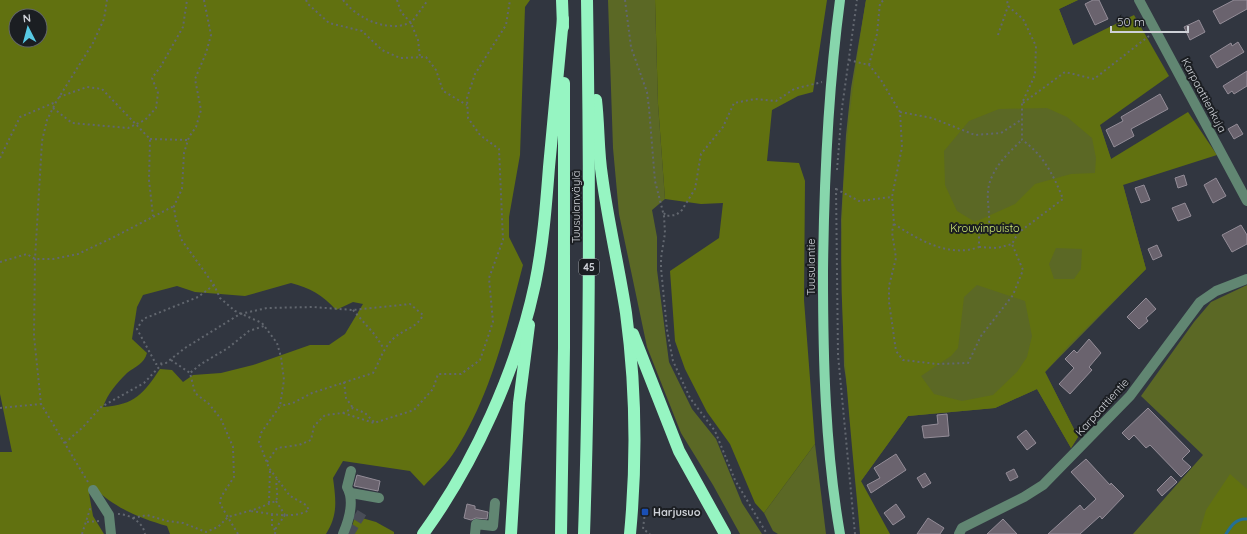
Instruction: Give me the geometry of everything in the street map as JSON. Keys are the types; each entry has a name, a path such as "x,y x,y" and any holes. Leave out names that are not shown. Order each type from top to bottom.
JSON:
{"highway":[{"name":"Tuusulanväylä","path":"561,534 564,324 562,0"},
{"name":"Tuusulanväylä","path":"584,534 589,307 590,117 587,0"},
{"path":"511,534 519,402 534,284 544,230 563,19"},
{"path":"588,26 599,125 601,174 625,312 635,416 635,488 630,534"},
{"path":"423,534 458,479 480,438 501,391 520,335 534,284"},
{"path":"625,312 679,451 724,534"}],"main road":[{"name":"Tuusulantie","path":"840,0 826,132 823,333 828,436 840,534"}],"street":[{"name":"Karpaattienkuja","path":"1139,0 1247,201"},
{"name":"Karpaattientie","path":"959,534 962,528 1024,497 1043,485 1130,396 1200,302 1216,291 1247,279"},
{"path":"342,534 349,519 350,493 347,487 351,471"},
{"path":"93,490 110,518 111,534"},
{"path":"350,493 379,498"},
{"path":"475,534 476,524 493,526 495,503"}],"path":[{"path":"93,490 41,404 34,336 35,259 42,140 47,120 56,102 93,43 104,19 107,0"},
{"path":"53,108 72,123 128,128 145,120 156,108 158,92 152,78 161,66 183,27 187,0"},
{"path":"204,0 211,34 206,54 195,79 201,110 196,127 188,140 182,163 182,189 174,206 180,239 214,285 216,292 228,306 240,314 258,320 277,343 281,357 284,380 280,406 261,433 259,442 270,469 277,479 290,496 306,505 309,510 285,515 250,511"},
{"path":"306,0 308,4 329,24 362,31 382,50 400,58 426,57 436,70 443,91 467,105"},
{"path":"343,0 350,9 371,22 393,27 411,23 428,0"},
{"path":"397,0 401,12 411,23 418,40 420,57"},
{"path":"342,413 374,423 414,410 433,389 438,374 460,374 480,360 493,322 490,278 503,240 499,149 480,135 468,118 466,98 475,74 506,25 510,0"},
{"path":"625,0 630,47 647,92 655,181 663,212 666,233 661,258 661,268 666,330 673,361 690,398 715,431 735,480 767,534"},
{"path":"837,170 848,60 857,0"},
{"path":"868,65 877,34 880,3 884,0"},
{"path":"998,35 1008,6 1007,0"},
{"path":"979,247 979,235 989,226 988,191 991,179 1002,161 1022,140 1022,103 1035,75 1036,46 1023,19 1008,6"},
{"path":"1022,103 1065,72 1094,79 1156,31"},
{"path":"848,60 868,65 881,80 900,112 902,147 892,197 894,223 892,232 896,258 889,286 889,302 896,351 903,360 937,364 968,363 981,336 1013,295 1023,270 1012,244"},
{"path":"663,212 666,216 676,215 682,210 695,189 701,154 723,127 734,103 755,99 776,101 794,89 818,84 831,78"},
{"path":"59,97 87,87 102,89 150,138 188,140"},
{"path":"0,158 20,117 56,102"},
{"path":"900,112 932,118 975,134 1001,133 1021,120"},
{"path":"150,138 149,180 153,216"},
{"path":"894,223 927,244 951,250 969,250 979,247 997,248 1012,244 1018,233 1063,199 1056,181 1044,162 1031,146 1022,140"},
{"path":"836,183 838,355 855,534"},
{"path":"836,188 859,201 892,197"},
{"path":"0,262 27,254 35,259 52,259 78,254 114,238 174,206"},
{"path":"163,364 156,364 137,329 143,319 198,297 214,285"},
{"path":"65,443 84,428 101,407 144,383 163,364 171,360 185,348 240,314 267,308 313,307 353,310 410,304 424,315 414,327 395,337 384,349 373,373 312,392 293,403 280,406"},
{"path":"353,310 375,335 384,349"},
{"path":"190,373 201,364 228,348 249,331 264,326"},
{"path":"171,360 190,373 195,393 209,404 221,419 233,447 234,477 220,496 220,504 238,534"},
{"path":"344,382 346,398 354,408 365,413 374,423"},
{"path":"0,408 41,404"},
{"path":"267,462 276,448 299,445 311,440 314,426 325,415 342,413 354,408"},
{"path":"269,503 270,469"},
{"path":"277,479 276,485 278,494 276,501 285,515"},
{"path":"82,534 91,506 99,499"},
{"path":"133,518 147,515 167,522 183,523 206,532 218,527 228,517 250,511 276,501"},
{"path":"645,512 643,529 650,534"},
{"path":"272,514 272,526 275,533"},
{"path":"87,522 127,515 143,527 145,534"},
{"path":"275,533 276,528 285,515"}],"green space":[{"path":"0,0 530,0 525,7 520,155 509,217 509,237 523,265 504,337 496,361 488,384 468,430 452,456 424,486 410,471 343,461 333,478 335,508 333,520 326,534 170,534 167,526 148,520 118,506 109,501 94,487 89,493 93,516 104,534 0,534 0,452 12,452 0,394","holes":["291,283 304,287 326,300 336,310 353,302 363,304 345,334 329,345 310,345 253,365 221,373 193,375 183,382 172,370 160,369 149,385 138,396 123,404 103,407 107,397 116,385 127,373 142,362 146,357 147,353 132,339 137,307 143,295 177,286 195,292 245,296"]},
{"path":"608,0 655,0 658,104 665,199 652,210 657,237 657,270 669,362 692,409 716,439 742,503 762,534 740,534 713,485 681,433 647,347 619,214 613,148"},
{"path":"655,0 827,0 813,92 798,96 772,110 767,161 799,163 805,181 804,300 815,444 764,513 755,503 730,444 707,412 685,369 675,341 670,271 719,238 723,203 701,204 665,199 658,104"},
{"name":"Krouvinpuisto","path":"866,0 1078,0 1059,9 1073,45 1111,159 1123,185 1146,269 1045,372 1078,437 1071,448 1037,389 995,408 908,416 861,481 844,366 841,220 846,135 851,88"},
{"name":"Krouvinpuisto","path":"866,0 1078,0 1059,9 1073,45 1134,15 1169,76 1100,125 1111,159 1188,112 1217,155 1123,185 1146,269 1070,344 1045,372 1078,437 1071,448 1037,389 995,408 908,416 861,481 890,534 860,534 846,377 842,299 841,259 845,165 850,110","holes":["1047,108 1067,117 1092,138 1096,158 1095,173 1071,174 1035,184 1015,204 975,222 957,211 945,185 944,151 969,121 999,109","1056,248 1082,249 1081,269 1074,279 1054,279 1049,264","977,285 1025,301 1032,336 1027,357 1017,372 993,395 962,401 934,394 921,376 951,356 958,348 964,297"]},
{"path":"1247,285 1247,534 1133,534 1203,455 1141,396 1194,322 1211,302"},
{"path":"815,444 826,534 778,534 773,531 764,513"},
{"path":"1230,474 1247,489 1247,534 1199,534 1206,510"},
{"path":"355,516 376,522 394,532 394,534 350,534"}],"building":[{"path":"1093,0 1099,0 1108,19 1095,25 1085,4"},
{"path":"1234,0 1247,0 1247,9 1220,24 1213,11"},
{"path":"1199,20 1205,32 1190,40 1184,27"},
{"path":"1238,42 1244,52 1217,68 1210,56 1231,43 1232,46"},
{"path":"1247,71 1247,86 1234,94 1232,91 1228,94 1223,86"},
{"path":"1160,94 1168,109 1131,129 1134,136 1114,147 1106,130 1123,121 1121,117"},
{"path":"1237,124 1243,134 1234,139 1228,129"},
{"path":"1184,175 1187,185 1178,188 1175,178"},
{"path":"1216,178 1226,196 1213,203 1204,185"},
{"path":"1144,185 1150,200 1141,203 1135,188"},
{"path":"1185,203 1191,216 1178,221 1172,208"},
{"path":"1241,225 1247,235 1247,244 1232,252 1222,235"},
{"path":"1157,245 1162,256 1153,260 1148,249"},
{"path":"1146,298 1156,309 1146,318 1148,321 1139,329 1127,317"},
{"path":"1089,339 1101,353 1089,367 1092,370 1070,394 1059,384 1074,368 1065,359 1074,350 1077,353"},
{"path":"1148,408 1190,451 1182,459 1191,467 1181,477 1150,445 1146,448 1134,435 1129,440 1122,433"},
{"path":"947,414 949,436 924,438 922,426 938,424 937,415"},
{"path":"1026,430 1036,443 1027,450 1017,437"},
{"path":"896,454 906,470 871,493 867,485 880,478 874,468"},
{"path":"1086,459 1110,485 1111,483 1124,496 1102,519 1100,516 1080,534 1048,534 1080,505 1084,510 1096,499 1071,472"},
{"path":"1014,469 1018,477 1010,481 1006,473"},
{"path":"925,473 931,483 923,488 917,478"},
{"path":"357,475 380,481 378,491 354,486"},
{"path":"1171,476 1177,482 1162,496 1157,490"},
{"path":"467,504 475,506 475,509 488,512 487,519 476,518 471,520 464,518"},
{"path":"896,504 905,517 893,525 884,513"},
{"path":"928,518 944,528 940,534 917,534"},
{"path":"1003,519 1017,534 987,534"}],"waterway":[{"path":"1226,534 1232,525 1237,521 1247,519"}],"tunnel":[{"path":"349,534 364,509"}],"place":[{"name":"Harjusuo","path":"645,512"}]}
